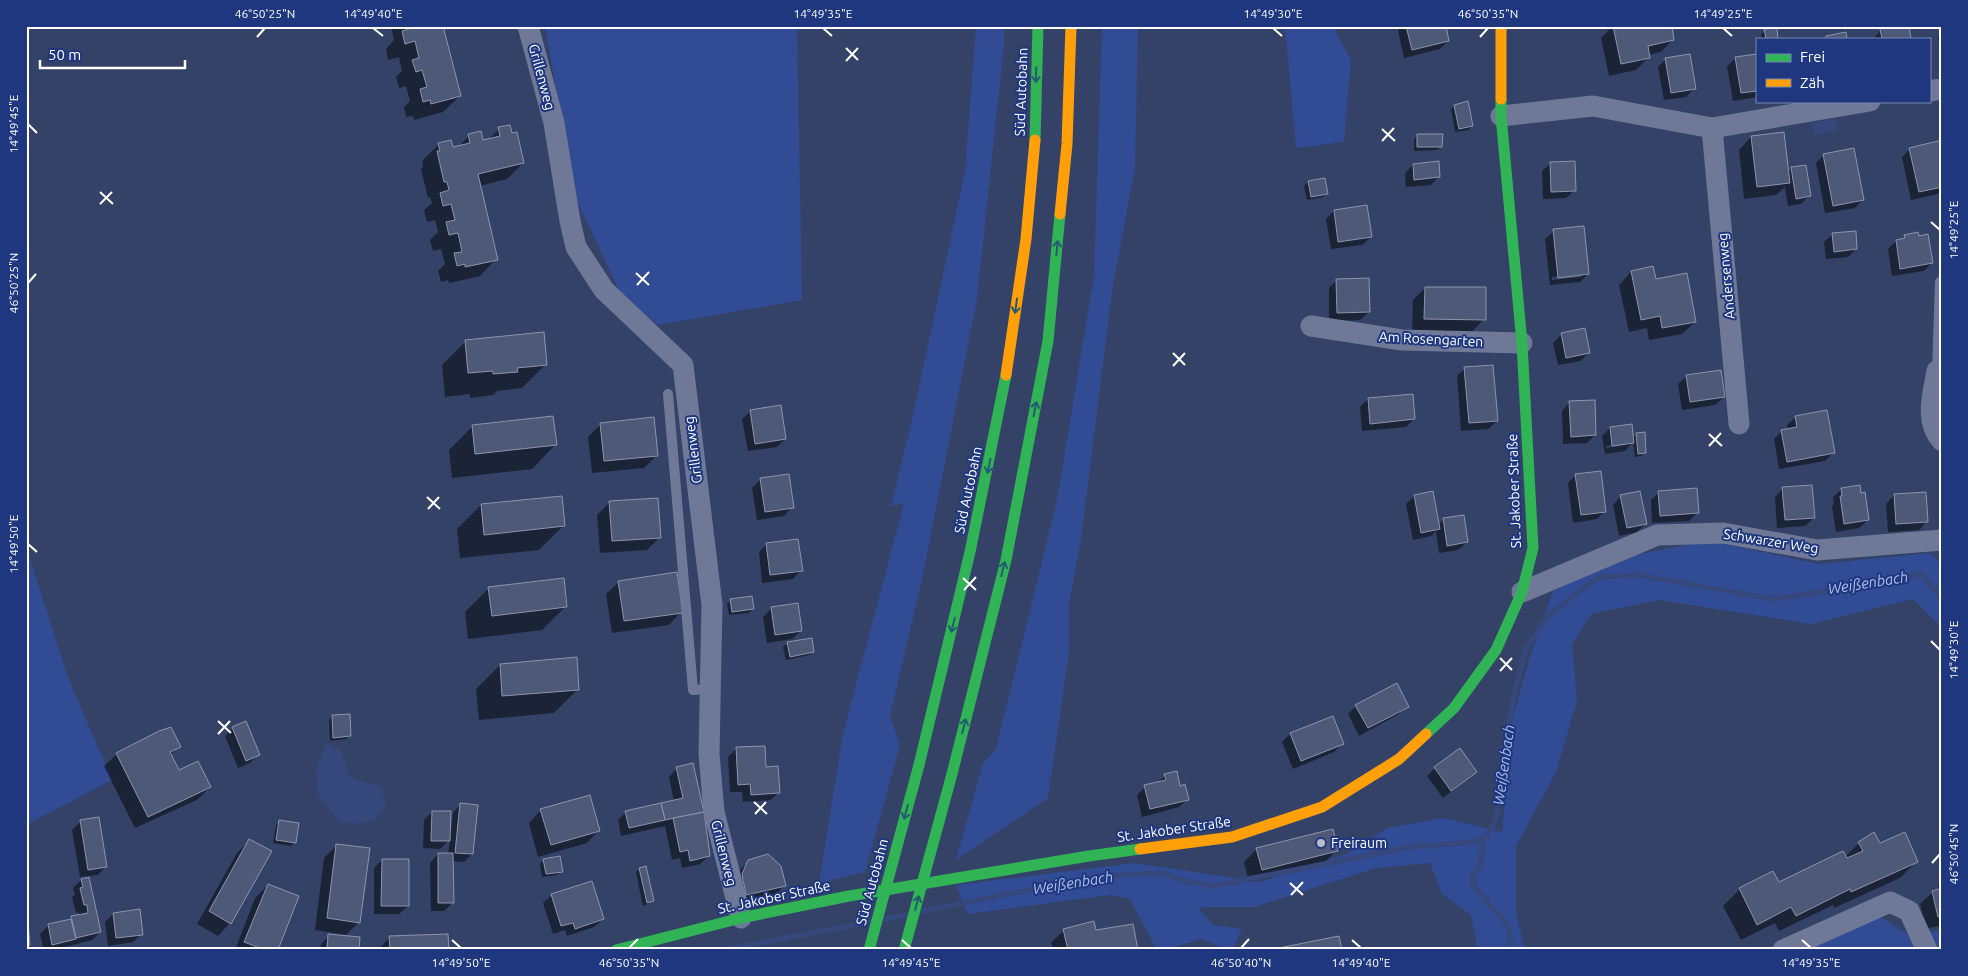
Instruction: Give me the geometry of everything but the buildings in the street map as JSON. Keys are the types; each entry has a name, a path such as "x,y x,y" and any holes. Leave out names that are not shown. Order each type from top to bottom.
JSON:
{"main road":[{"name":"Süd Autobahn","path":"869,950 919,765 971,551 993,444 1012,337 1025,239 1035,141 1038,26"},
{"path":"904,950 952,774 1006,560 1048,341 1067,144 1071,26"},
{"name":"St. Jakober Straße","path":"616,950 741,918 850,896 1089,856 1232,837 1322,807 1399,759 1454,708 1496,650 1522,592 1532,548 1522,343 1501,116 1501,26"}],"street":[{"name":"Grillenweg","path":"528,26 554,123 576,247 604,290 683,365 712,605 709,754 714,812 741,918"},
{"path":"1501,116 1593,106 1712,128 1864,102"},
{"name":"Andersenweg","path":"1712,128 1739,424"},
{"name":"Am Rosengarten","path":"1310,326 1402,340 1522,343"},
{"path":"1940,370 1930,406 1932,423 1942,441"},
{"name":"Schwarzer Weg","path":"1522,592 1657,536 1723,533 1817,550 1942,540"},
{"path":"1783,950 1890,902 1909,911 1927,950"}],"lane":[{"path":"1940,282 1940,370"},
{"path":"668,394 693,690 711,688"}],"shaded area":[{"path":"545,26 797,26 802,300 658,325 622,296 575,197"},
{"path":"976,26 1004,26 1004,44 977,299 923,575 890,716 900,745 865,872 819,883 843,734 904,503 891,506 912,420 965,171"},
{"path":"1102,26 1138,26 1135,168 1112,291 1081,539 1069,604 1069,652 1048,798 956,860 983,763 996,749 1057,500 1094,276"},
{"path":"1285,26 1333,26 1351,60 1344,142 1296,148"},
{"path":"1835,118 1838,130 1814,135 1811,123"},
{"path":"1709,541 1819,564 1931,553 1942,564 1942,628 1913,599 1811,624 1659,600 1591,614 1572,645 1577,701 1556,772 1516,846 1516,914 1525,950 1478,950 1471,915 1442,894 1430,863 1376,868 1254,907 1198,907 1213,925 1242,929 1232,950 1227,950 1202,939 1157,950 1130,899 1110,895 968,914 956,885 1135,863 1260,882 1347,854 1387,828 1443,818 1502,832 1512,721 1530,657 1553,591 1616,558"},
{"path":"26,546 67,675 112,780 26,825"},
{"path":"326,743 341,750 350,777 382,787 386,806 376,820 356,824 339,822 318,794 316,770"},
{"path":"1880,917 1909,935 1942,930 1942,950 1806,950"}],"waterway":[{"name":"Weißenbach","path":"922,911 1101,876 1164,873 1180,880 1213,886 1410,847 1464,843 1483,839 1491,830 1497,816 1502,767 1514,694 1526,648 1547,617 1599,577 1637,575 1774,599 1866,585 1921,574 1942,598"},
{"path":"1483,839 1481,863 1473,876 1473,885 1509,927 1510,950"},
{"name":"Weißenbach","path":"885,919 905,915"},
{"name":"Weißenbach","path":"724,950 869,922"}],"traffic: fast":[{"path":"1035,140 1038,26"},
{"path":"1426,734 1454,708 1496,650 1522,592 1533,548 1522,343 1501,99"},
{"path":"952,774 1006,560 1048,341 1060,214"},
{"path":"919,765 970,552 1006,375"},
{"path":"869,950 919,765"},
{"path":"904,950 952,774"},
{"path":"616,950 741,918 849,896 1140,849"}],"traffic: slow":[{"path":"1060,214 1067,144 1071,26"},
{"path":"1501,26 1501,99"},
{"path":"1006,375 1026,239 1035,140"},
{"path":"1140,849 1232,837 1322,807 1399,759 1426,734"}],"place":[{"name":"Freiraum","path":"1321,843"}]}
